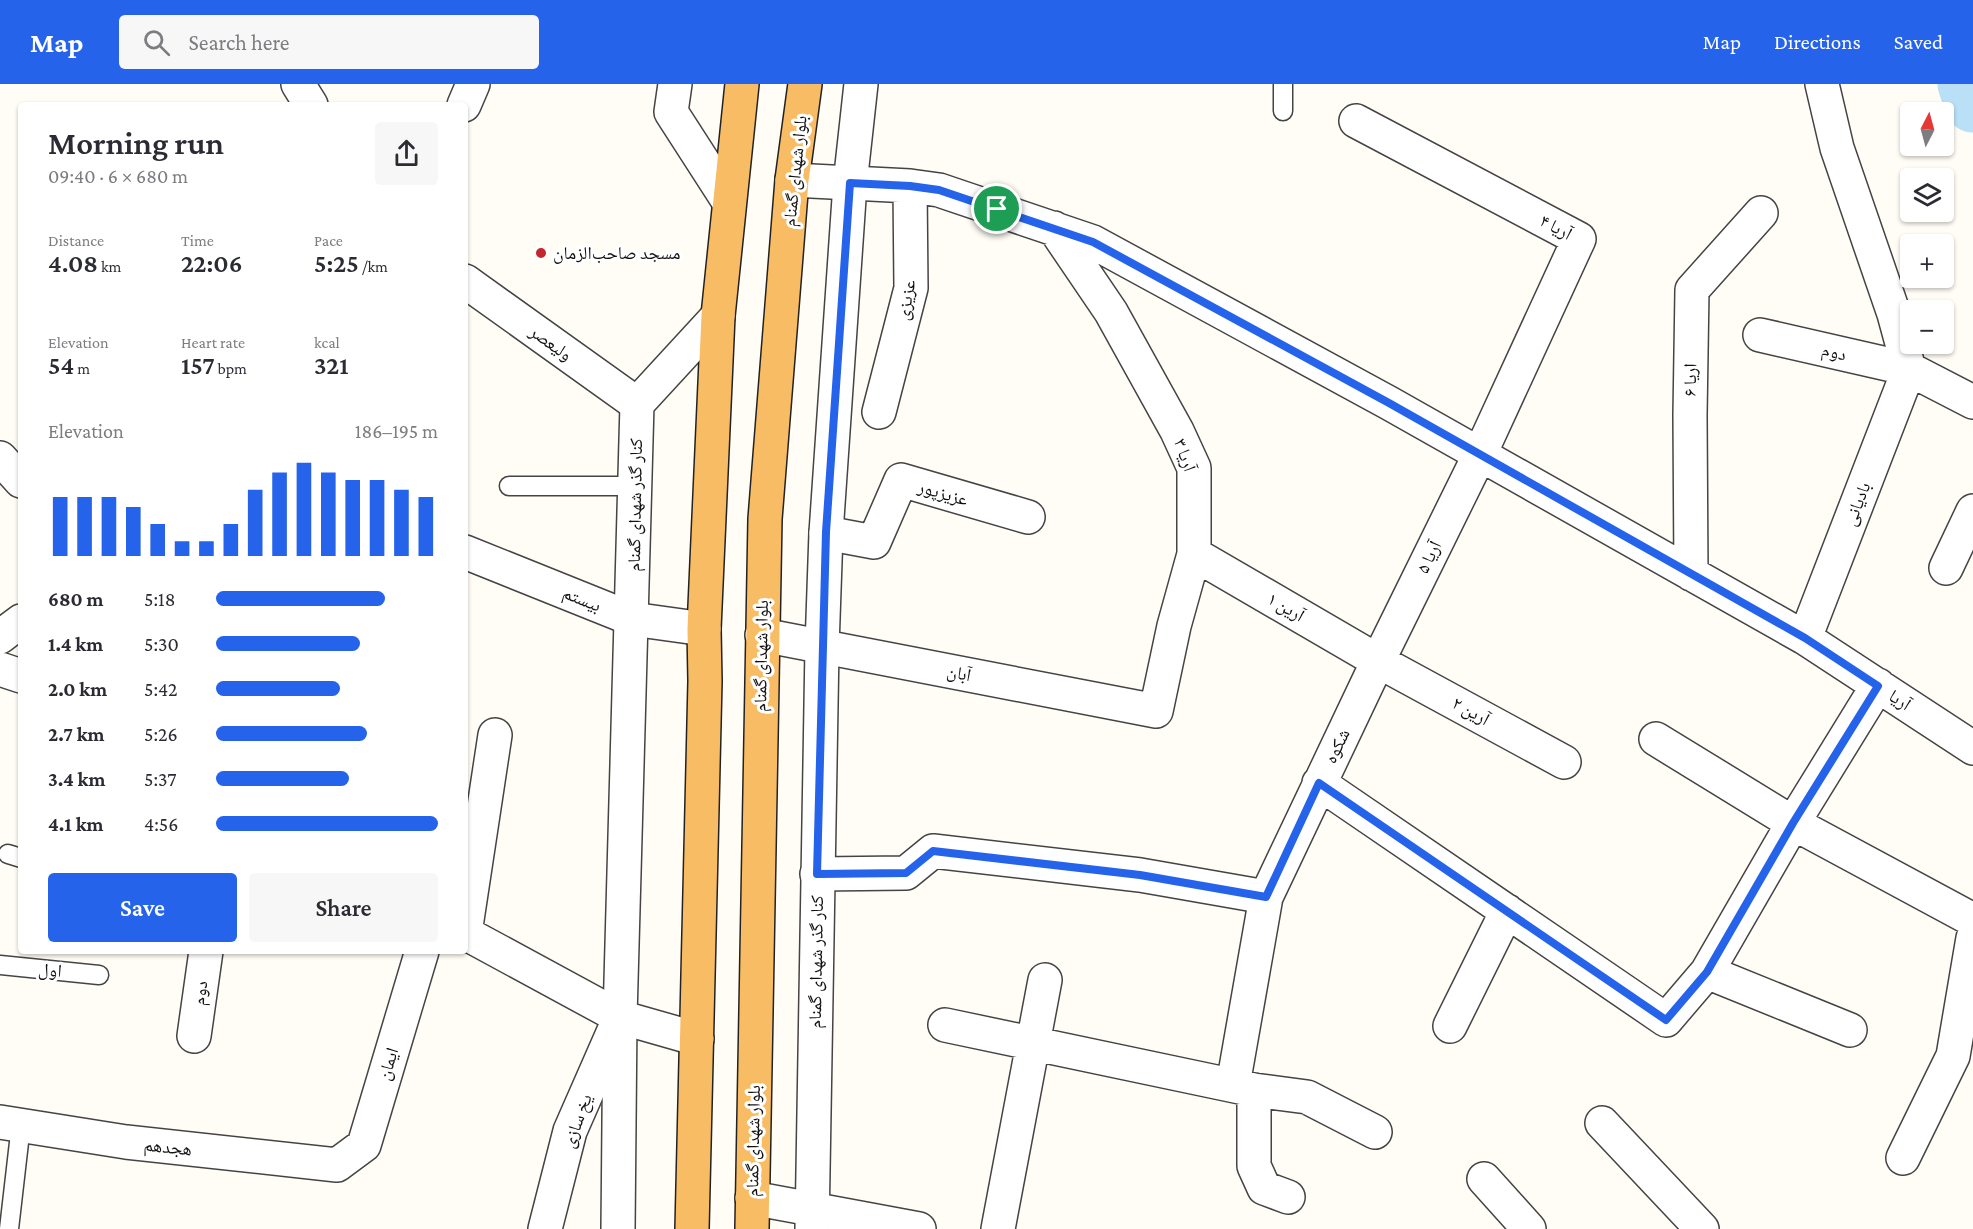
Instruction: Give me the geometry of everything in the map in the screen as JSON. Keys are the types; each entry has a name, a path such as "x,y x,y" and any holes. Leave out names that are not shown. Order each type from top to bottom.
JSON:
{"highway":[{"path":"692,1229 705,681 704,629 718,316 742,84"},
{"name":"بلوار شهدای گمنام","path":"752,1214 766,496 792,180 805,84"}],"street":[{"path":"298,84 309,102"},
{"path":"465,102 473,84"},
{"path":"675,84 671,112 729,202"},
{"name":"کنار گذر شهدای گمنام","path":"812,1219 817,874 826,532 850,183 861,84"},
{"path":"1822,84 1837,148 1894,314 1909,369"},
{"name":"آریا ۴","path":"1356,121 1579,239 1480,454"},
{"name":"آریا","path":"792,180 910,186 939,190 1093,242 1480,454 1805,638 1973,748"},
{"name":"عزیزی","path":"879,412 911,288 910,186"},
{"name":"اریا ۶","path":"1691,574 1692,290 1761,213"},
{"name":"آریا ۳","path":"1054,228 1111,312 1177,431 1194,468 1194,554 1174,626 1156,711"},
{"name":"ولیعصر","path":"468,283 637,404"},
{"path":"637,404 718,316"},
{"name":"دوم","path":"1760,335 1909,369 1973,402"},
{"name":"بادیانی","path":"1805,638 1909,369"},
{"name":"کنار گذر شهدای گمنام","path":"618,1229 620,1017 637,404"},
{"name":"آریا ۵","path":"1378,661 1480,454"},
{"path":"0,458 18,478"},
{"name":"عزیزپور","path":"826,532 874,542 901,480 1028,517"},
{"path":"1946,568 1973,511"},
{"name":"بیستم","path":"468,553 632,619 704,629"},
{"name":"آرین ۱","path":"1194,554 1378,661"},
{"path":"0,637 18,623"},
{"name":"آبان","path":"762,636 1156,711"},
{"name":"آرین ۲","path":"1378,661 1564,762"},
{"name":"شکوه","path":"1288,1197 1264,1188 1254,1166 1244,1088 1266,897 1378,661"},
{"path":"0,669 18,675"},
{"path":"1319,783 1666,1020 1707,972 1793,823 1878,686"},
{"path":"468,913 495,735"},
{"path":"1656,739 1793,823 1973,920"},
{"path":"817,874 906,873 933,851 1140,875 1266,897"},
{"path":"1450,1026 1507,911"},
{"path":"468,935 620,1017 697,1039"},
{"path":"1903,1158 1953,1056 1973,938"},
{"name":"دوم","path":"194,1035 206,954"},
{"name":"ایمان","path":"337,1165 364,1145 421,954"},
{"path":"1707,972 1850,1030"},
{"path":"998,1229 1045,980"},
{"name":"یخ سازی","path":"545,1229 570,1131 620,1017"},
{"path":"945,1024 1244,1088 1307,1097 1375,1132"},
{"path":"1602,1123 1697,1227"},
{"name":"هجدهم","path":"10,1124 126,1142 337,1165"},
{"path":"1484,1179 1529,1229"},
{"path":"752,1214 919,1229"}],"lane":[{"path":"1283,84 1283,111"},
{"path":"509,486 635,486"},
{"name":"اول","path":"0,965 99,975"},
{"path":"9,1229 10,1124"}],"waterway":[{"path":"1966,84 1973,104"}],"place":[{"name":"مسجد صاحب‌الزمان","path":"541,253"}],"route":[{"path":"850,183 939,190 997,209 1093,242 1389,403 1805,638 1878,686 1793,823 1707,972 1666,1020 1319,783 1266,897 1140,875 933,851 906,873 817,874 826,532 850,183"}]}
